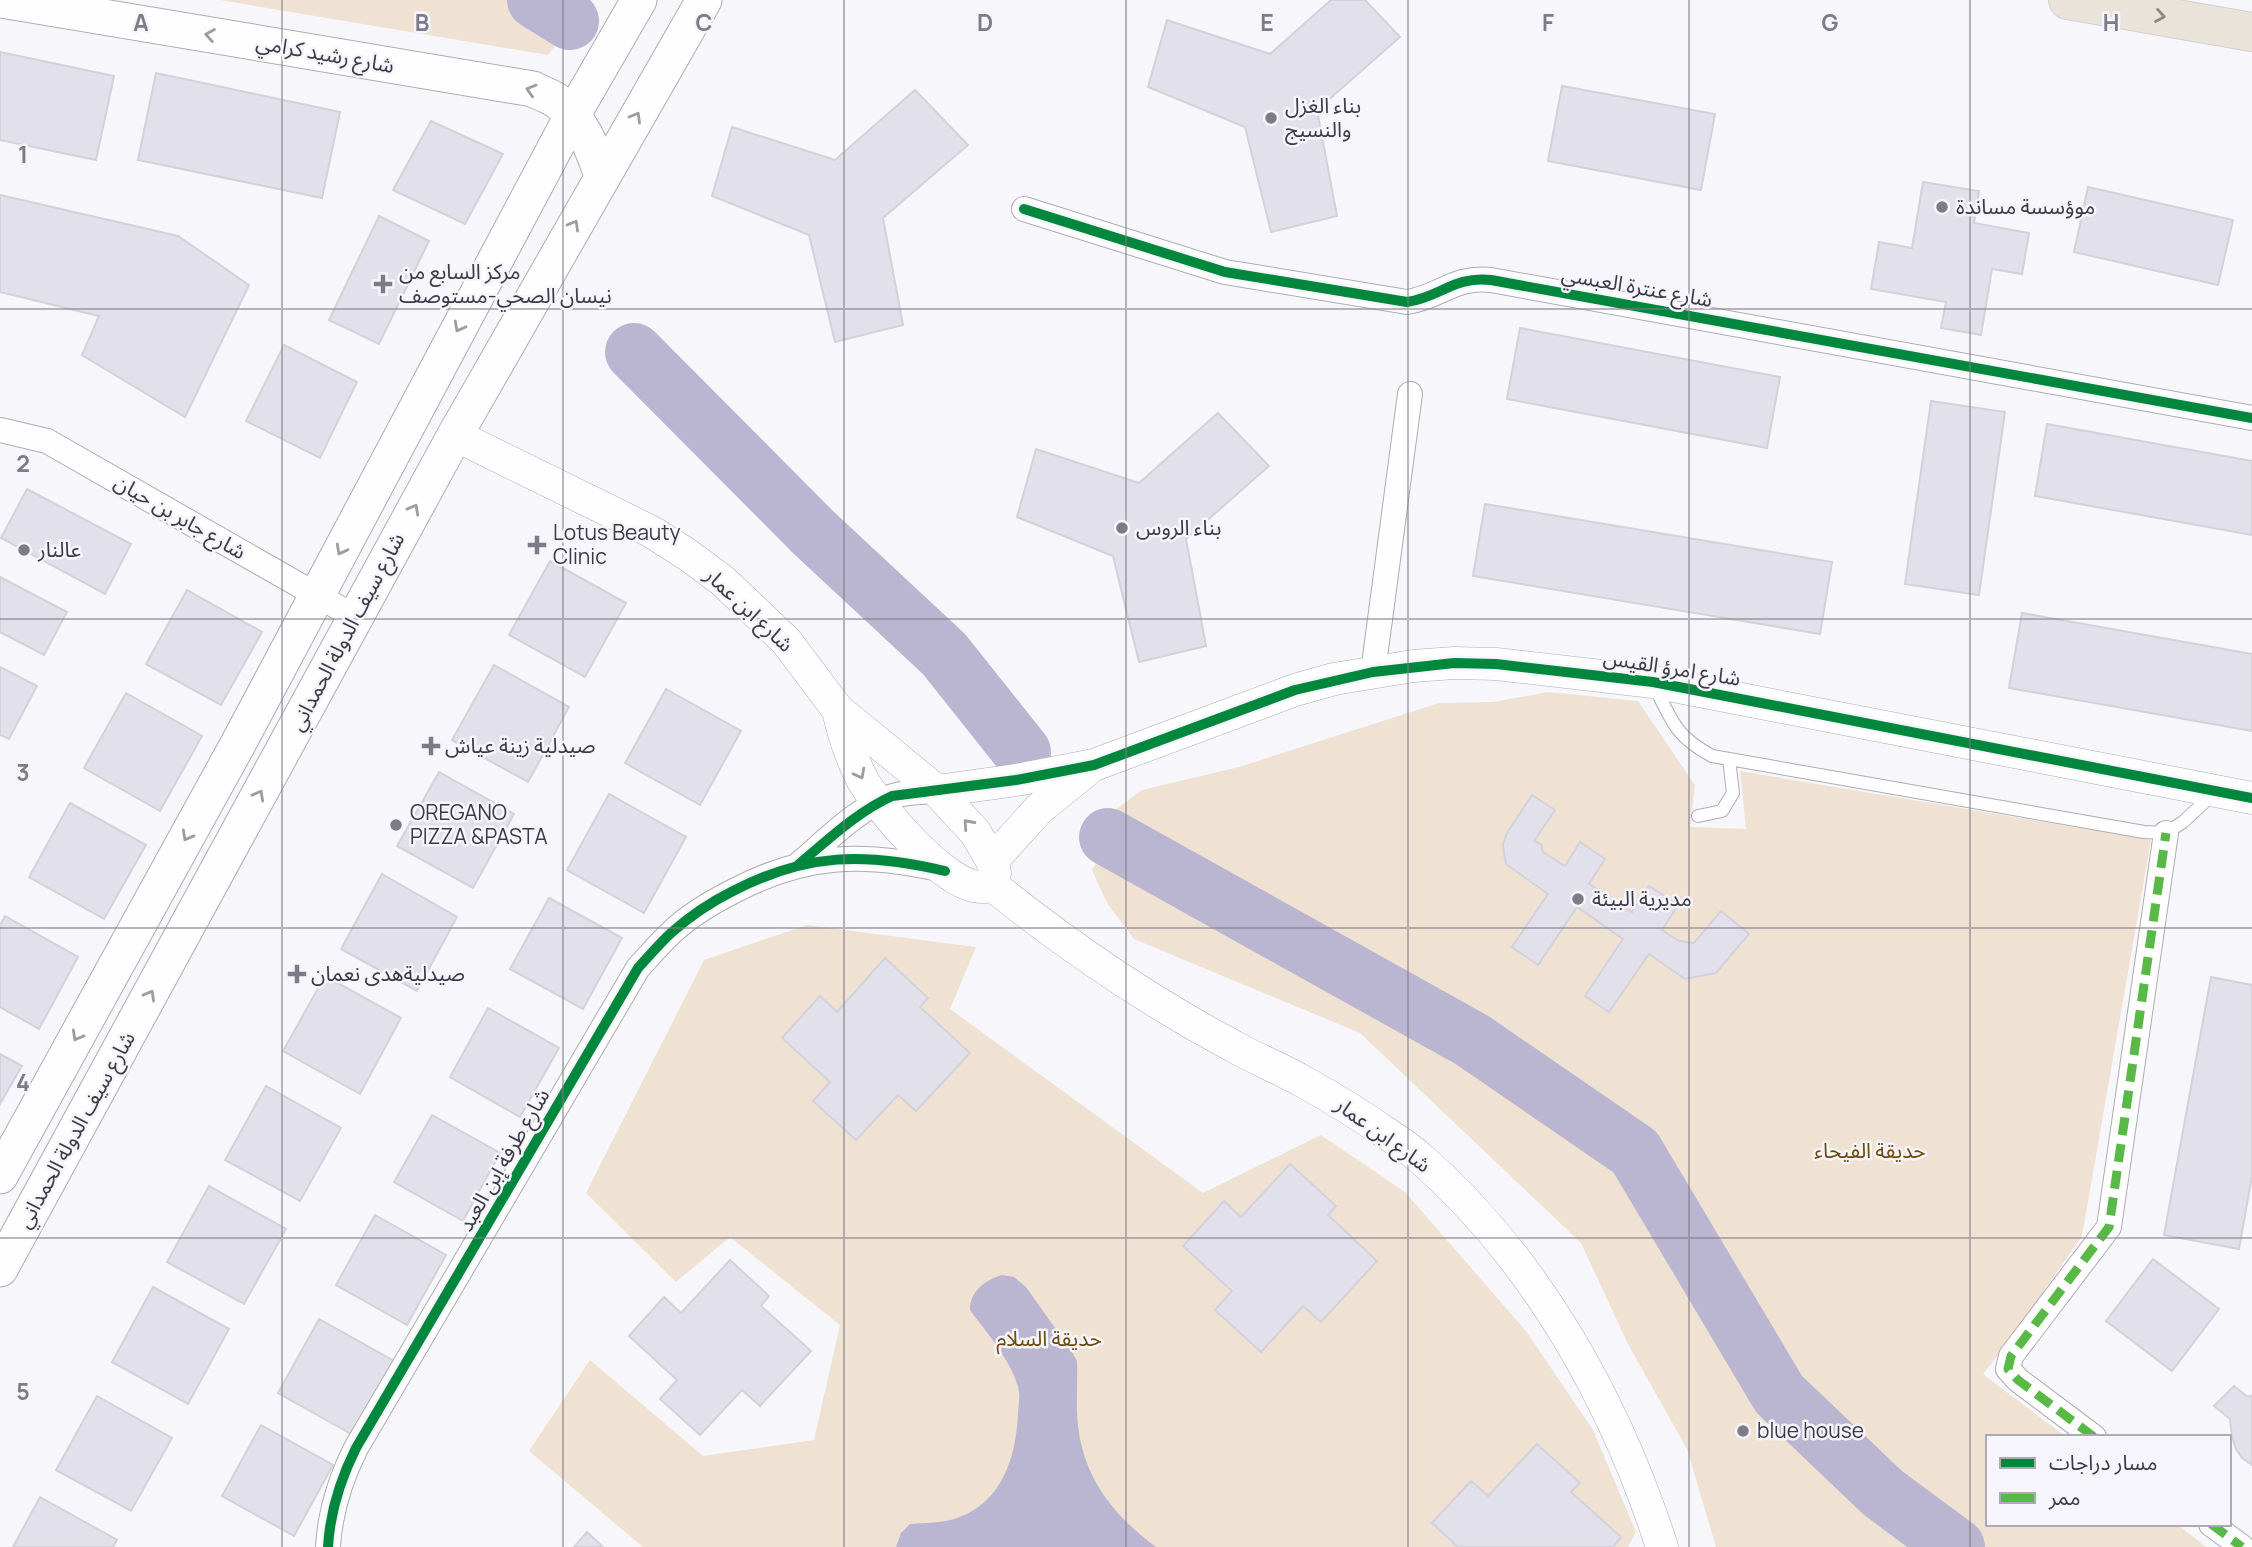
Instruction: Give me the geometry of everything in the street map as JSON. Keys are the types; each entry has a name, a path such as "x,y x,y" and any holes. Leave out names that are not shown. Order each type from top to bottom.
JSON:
{"highway":[{"path":"2068,0 2252,32"}],"main road":[{"name":"شارع رشيد كرامي","path":"2,0 533,89 557,100 572,116 592,147 602,176"},
{"name":"شارع سيف الدولة الحمداني","path":"0,1176 231,756 572,116 639,0"},
{"name":"شارع سيف الدولة الحمداني","path":"0,1269 454,435 704,0"}],"street":[{"name":"شارع عنترة العبسي","path":"1024,209 1238,274 1407,302 1432,295 1465,279 1491,280 2252,418"},
{"path":"1373,672 1410,394"},
{"name":"شارع جابر بن حيان","path":"0,430 47,441 355,617"},
{"name":"شارع ابن عمار","path":"454,435 652,532 723,581 778,633 838,710 937,791 975,832 992,873 1044,926 1169,1010 1235,1048 1303,1081 1360,1115 1418,1156 1460,1197 1500,1242 1580,1357 1624,1444 1662,1547"},
{"name":"شارع امرؤ القيس","path":"1094,765 1295,690 1373,672 1441,664 1496,664 1653,681 2252,797"},
{"name":"شارع ابن عمار","path":"838,710 851,757 876,803 913,843 945,871 972,886 982,887 992,873"},
{"path":"937,791 1094,765"},
{"path":"992,873 1039,809 1094,765"},
{"name":"شارع طرفة إبن العبد","path":"799,864 876,803 892,796 937,791"},
{"path":"2091,1435 2018,1380 2008,1369 2011,1356 2109,1227 2166,833"},
{"name":"شارع طرفة إبن العبد","path":"328,1547 335,1498 356,1448 638,968 671,932 710,903 754,880 799,864 872,858 909,862 945,871"},
{"path":"2214,1526 2242,1547"}],"lane":[{"path":"1653,681 1676,730 1702,750 1729,759 2144,832 2166,833 2183,822 2216,791"},
{"path":"1698,816 1722,811 1733,793 1729,759"}],"green space":[{"path":"220,0 589,0 548,55"},
{"name":"حديقة الفيحاء","path":"1549,692 1638,701 1695,785 1690,827 1746,829 1740,771 2151,840 2082,1236 1983,1374 2063,1435 1986,1435 1986,1526 2180,1526 2206,1547 1716,1547 1687,1449 1629,1346 1581,1243 1360,1033 1134,939 1107,903 1092,870 1102,853 1474,1063 1598,1153 1623,1118 1458,1007 1141,842 1111,813 1142,790 1239,767 1439,703 1493,702"},
{"name":"حديقة السلام","path":"807,925 976,947 950,1009 1203,1193 1321,1135 1405,1192 1526,1331 1593,1430 1636,1532 1628,1547 643,1547 529,1451 590,1360 703,1456 814,1440 840,1325 730,1237 676,1282 586,1193 704,960"}],"shaded area":[{"path":"1002,1275 1014,1277 1026,1287 1072,1352 1077,1361 1079,1433 1089,1468 1116,1511 1156,1547 896,1547 901,1533 910,1524 946,1521 973,1511 996,1489 1010,1461 1017,1430 1019,1392 1012,1371 999,1349 970,1310 973,1297 980,1287"}],"building":[{"name":"بناء الغزل والنسيج","path":"1331,0 1365,0 1400,37 1317,110 1337,216 1271,232 1245,127 1148,87 1167,20 1270,54"},
{"path":"0,52 114,76 96,160 0,140"},
{"path":"156,73 340,112 322,198 138,160"},
{"path":"1562,86 1715,114 1701,190 1548,161"},
{"path":"915,90 968,145 883,218 903,325 835,342 809,235 712,196 732,127 835,160"},
{"path":"431,121 503,154 465,224 393,190"},
{"path":"1923,182 1979,191 1974,223 2029,233 2022,274 1992,269 1981,335 1941,328 1946,302 1871,289 1879,242 1912,248"},
{"path":"2088,187 2233,220 2218,285 2074,252"},
{"path":"0,195 178,236 249,285 185,417 82,355 99,316 0,292"},
{"path":"379,216 429,241 379,344 329,320"},
{"path":"1520,328 1780,377 1767,448 1507,399"},
{"path":"284,345 357,382 320,458 246,421"},
{"path":"1931,401 2005,412 1979,595 1905,584"},
{"name":"بناء الروس","path":"1218,413 1269,466 1186,539 1206,646 1139,662 1113,556 1017,517 1036,449 1139,483"},
{"path":"2047,424 2252,461 2252,535 2035,496"},
{"path":"27,489 131,544 105,594 1,538"},
{"path":"1485,504 1832,562 1820,634 1473,576"},
{"path":"550,561 626,603 585,677 509,635"},
{"path":"0,577 67,612 44,655 0,632"},
{"path":"187,590 262,632 221,705 146,664"},
{"path":"2022,613 2252,654 2252,731 2009,688"},
{"path":"494,665 569,707 528,782 452,740"},
{"path":"0,667 37,686 9,739 0,735"},
{"path":"666,689 741,731 700,805 625,763"},
{"path":"126,693 202,736 160,811 84,768"},
{"path":"439,772 514,814 473,888 397,846"},
{"path":"609,794 686,837 644,913 567,870"},
{"name":"مديرية البيئة","path":"1532,795 1555,810 1534,841 1541,844 1543,852 1565,866 1580,842 1605,859 1589,884 1632,912 1649,886 1678,905 1662,930 1679,941 1694,943 1721,911 1749,934 1716,973 1685,979 1649,954 1609,1012 1585,996 1623,939 1577,907 1538,965 1512,947 1548,894 1506,864 1504,854 1503,844 1507,833"},
{"path":"70,803 146,845 104,919 29,877"},
{"path":"382,874 457,917 417,991 341,949"},
{"path":"549,898 622,938 583,1009 510,969"},
{"path":"5,916 78,957 39,1029 0,1007 0,925"},
{"path":"885,958 928,998 920,1007 970,1053 916,1111 898,1095 856,1140 813,1101 830,1082 782,1038 820,996 837,1012"},
{"path":"325,976 401,1018 360,1094 283,1051"},
{"path":"2211,977 2252,985 2252,1176 2239,1249 2164,1235"},
{"path":"488,1008 559,1048 520,1117 450,1077"},
{"path":"0,1054 22,1066 0,1104"},
{"path":"266,1086 341,1128 300,1201 225,1160"},
{"path":"432,1115 500,1153 463,1221 394,1182"},
{"path":"1290,1164 1336,1206 1328,1215 1377,1261 1321,1322 1303,1306 1261,1352 1215,1310 1232,1291 1183,1246 1224,1201 1241,1217"},
{"path":"209,1186 286,1229 244,1304 167,1262"},
{"path":"375,1215 446,1255 407,1325 336,1285"},
{"path":"2153,1259 2219,1309 2172,1371 2106,1321"},
{"path":"730,1260 769,1296 761,1306 811,1351 760,1406 742,1390 700,1435 660,1399 677,1380 629,1336 664,1297 681,1313"},
{"path":"153,1287 229,1329 188,1404 112,1362"},
{"path":"319,1319 394,1361 353,1435 278,1393"},
{"path":"2234,1386 2248,1397 2252,1395 2252,1465 2242,1458 2236,1449 2230,1419 2214,1406"},
{"path":"97,1396 172,1438 131,1511 56,1470"},
{"path":"261,1425 333,1465 294,1536 222,1496"},
{"path":"1537,1444 1580,1483 1571,1492 1621,1537 1613,1547 1458,1547 1432,1523 1471,1481 1488,1496"},
{"path":"40,1497 117,1540 113,1547 13,1547"},
{"path":"587,1532 603,1547 574,1547"}],"waterway":[{"path":"536,0 570,21"},
{"path":"634,352 814,533 944,654 1022,752"},
{"path":"1108,837 1472,1040 1635,1152 1779,1394 1883,1493 1956,1547"}],"marked path":[{"path":"2091,1435 2018,1380 2008,1369 2011,1356 2109,1227 2166,833"},
{"path":"2214,1526 2242,1547"}],"cycle path":[{"path":"1024,209 1225,272 1407,302 1467,281 1491,280 2252,418"},
{"path":"799,864 855,818 892,796 1016,780 1094,765 1295,690 1373,672 1454,663 1496,664 1653,682 2252,798"},
{"path":"328,1547 337,1496 356,1448 638,968 654,950 678,927 709,905 760,878 786,869 812,863 862,859 945,871"}],"place":[{"name":"بناء الغزل والنسيج","path":"1271,118"},
{"name":"موؤسسة مساندة","path":"1942,207"},
{"name":"مركز السابع من نيسان الصحي-مستوصف","path":"383,284"},
{"name":"بناء الروس","path":"1122,528"},
{"name":"Lotus Beauty Clinic","path":"537,545"},
{"name":"عالنار","path":"24,550"},
{"name":"صيدلية زينة عياش","path":"431,746"},
{"name":"OREGANO PIZZA &PASTA","path":"396,825"},
{"name":"مديرية البيئة","path":"1578,899"},
{"name":"صيدليةهدى نعمان","path":"297,974"},
{"name":"blue house","path":"1743,1431"}]}
